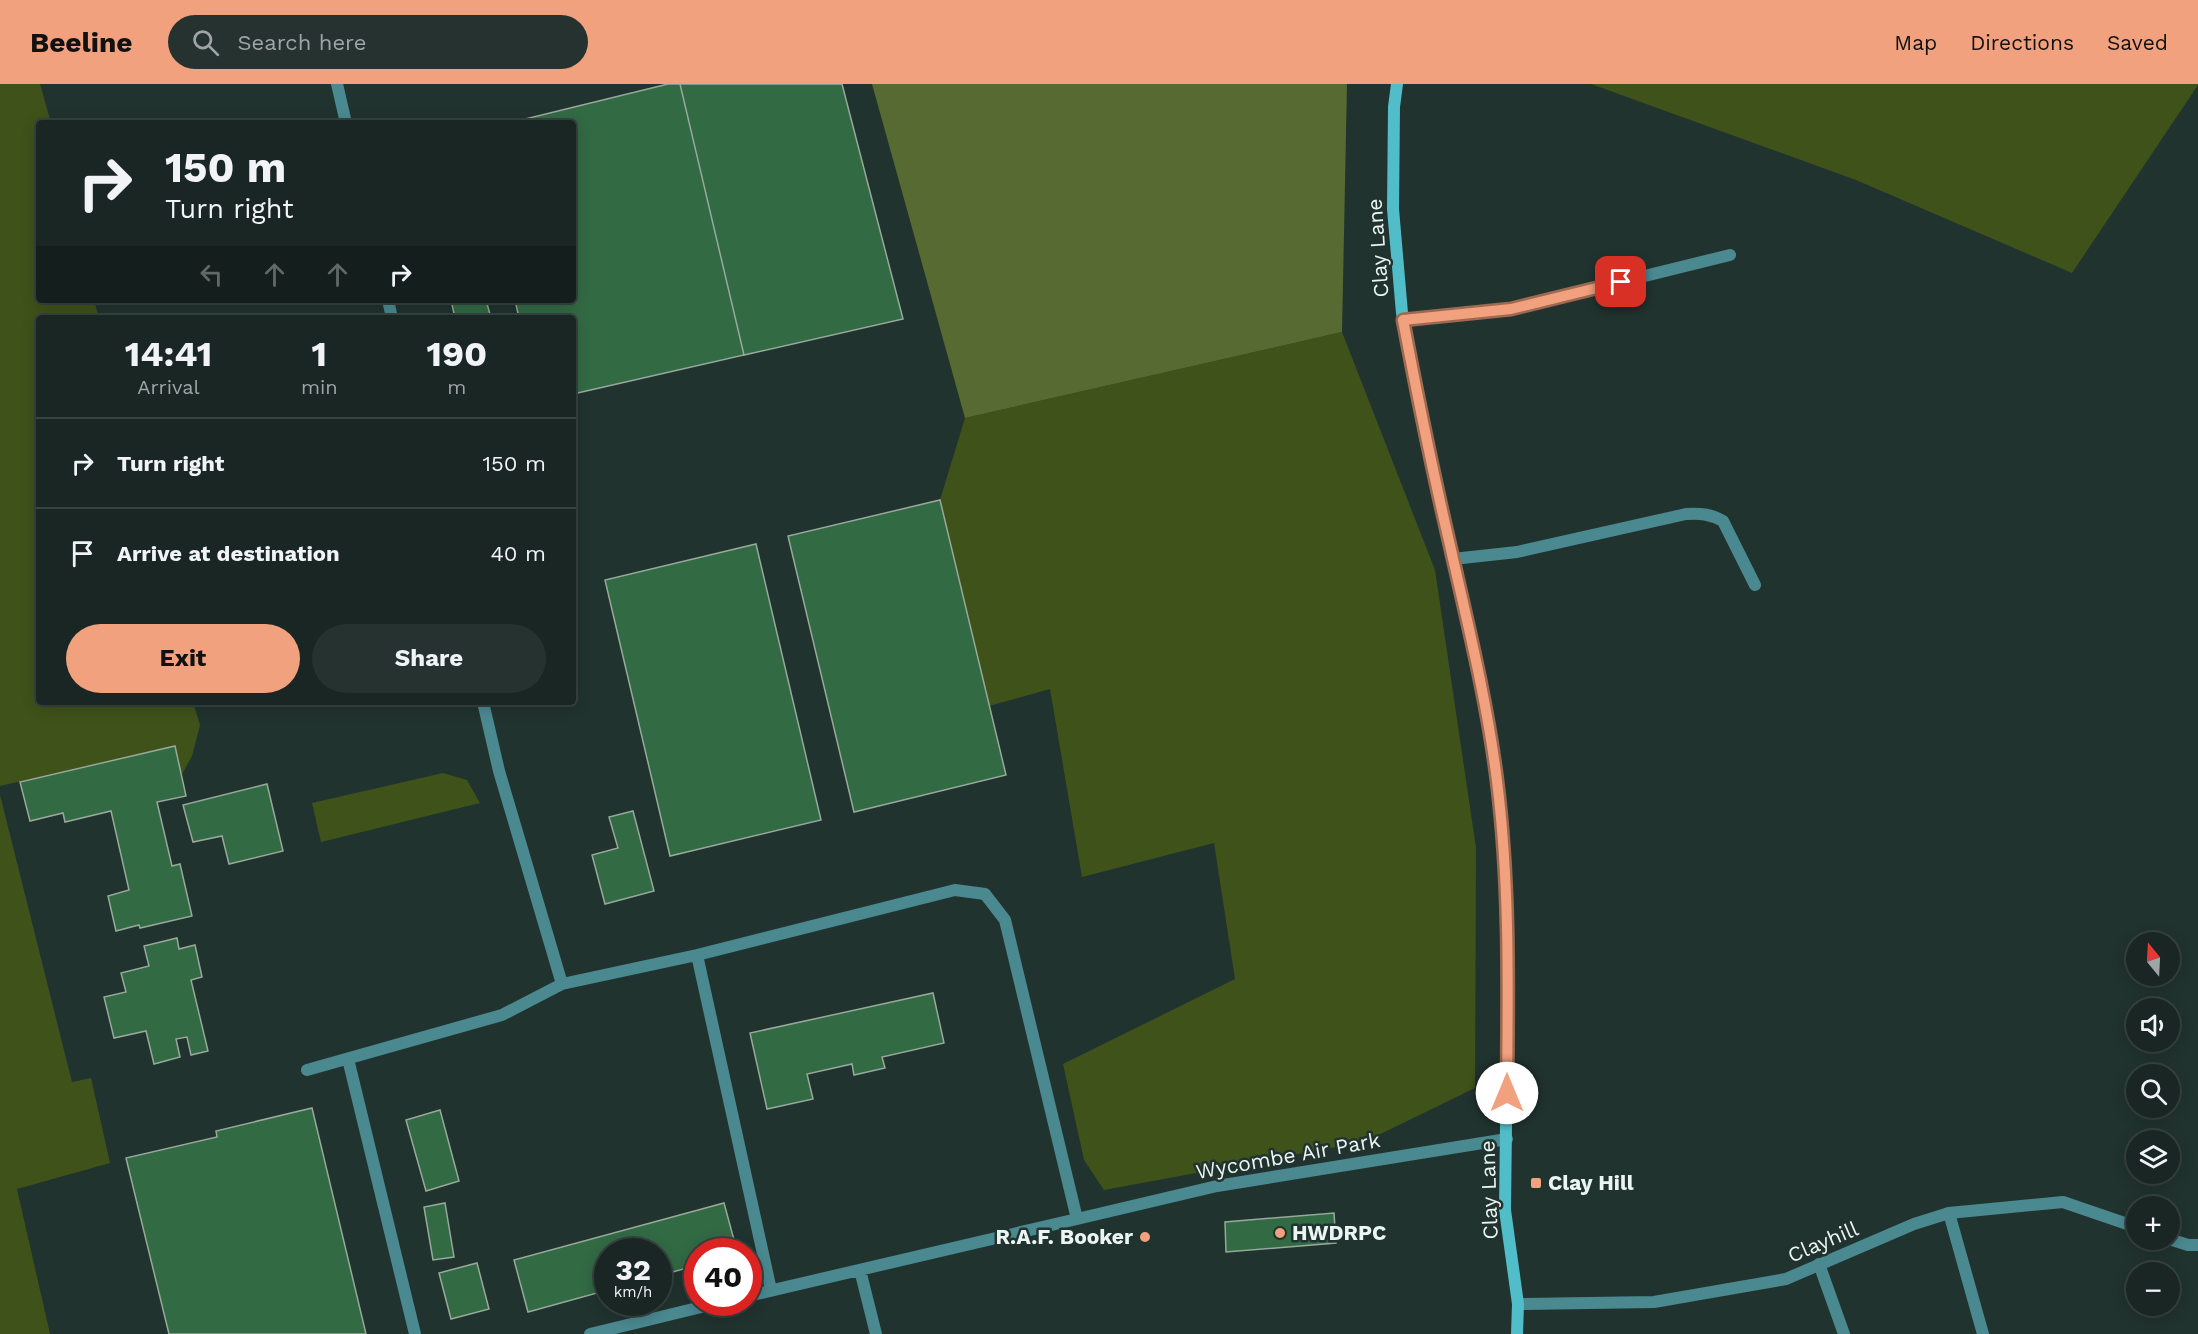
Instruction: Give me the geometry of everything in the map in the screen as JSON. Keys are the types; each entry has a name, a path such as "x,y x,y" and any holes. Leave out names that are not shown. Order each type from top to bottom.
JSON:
{"street":[{"path":"337,84 345,120"},
{"name":"Clay Lane","path":"1397,84 1394,106 1393,209 1403,320 1425,437 1485,700 1498,782 1505,870 1508,957 1505,1210 1518,1304 1517,1334"},
{"path":"1403,320 1511,309 1730,255"},
{"path":"1453,559 1517,552 1686,514 1701,513 1713,515 1723,521 1755,585"},
{"path":"484,705 499,771 562,984"},
{"path":"307,1070 501,1015 562,984 697,955 955,890 985,894 1005,920 1077,1219"},
{"path":"697,955 771,1290"},
{"path":"348,1059 415,1334"},
{"name":"Wycombe Air Park","path":"762,1292 1216,1186 1507,1139"},
{"name":"Clayhill","path":"1518,1304 1654,1302 1786,1279 1914,1224 1949,1213 2063,1202 2126,1224"},
{"path":"1949,1213 1983,1334"},
{"path":"2180,1242 2198,1245"},
{"path":"1820,1264 1844,1334"},
{"path":"860,1270 876,1334"},
{"path":"590,1334 684,1311"}],"green space":[{"path":"0,84 40,84 50,120 36,120 36,303 95,303 98,315 36,315 36,705 194,705 200,725 192,756 181,776 174,746 0,786"},
{"path":"872,84 1347,84 1342,332 965,418"},
{"path":"1591,84 2198,85 2072,273 1856,180"},
{"path":"1342,332 1435,570 1476,848 1475,1088 1364,1142 1104,1190 1084,1160 1063,1064 1235,979 1214,843 1082,877 1050,689 989,706 940,500 965,418"},
{"path":"443,773 467,780 480,803 321,842 312,803"},
{"path":"0,795 72,1082 91,1078 110,1163 17,1189 50,1334 0,1334"}],"building":[{"path":"668,84 680,84 744,355 576,393 576,315 518,315 516,303 576,303 576,120 521,120"},
{"path":"680,84 842,84 903,319 744,355"},
{"path":"452,303 487,303 490,315 454,315"},
{"path":"940,500 1006,775 854,812 788,536"},
{"path":"756,544 821,820 670,856 605,580"},
{"path":"175,746 186,796 157,802 172,866 180,864 192,916 116,931 108,896 129,890 111,811 65,822 63,813 30,821 20,782"},
{"path":"267,784 283,851 229,864 222,836 193,842 183,805"},
{"path":"633,811 654,891 605,904 592,855 618,848 609,817"},
{"path":"177,938 179,949 195,945 202,977 191,980 208,1051 191,1055 187,1037 176,1039 180,1057 154,1064 146,1031 114,1038 104,997 126,992 121,973 149,966 144,946"},
{"path":"933,993 944,1043 882,1057 885,1068 854,1075 852,1064 807,1074 813,1099 767,1109 750,1033"},
{"path":"312,1108 366,1334 169,1334 126,1158 217,1137 216,1131"},
{"path":"440,1110 459,1181 426,1191 406,1120"},
{"path":"445,1203 454,1257 433,1260 424,1207"},
{"path":"724,1203 733,1238 684,1238 684,1269 672,1272 672,1238 595,1238"},
{"name":"HWDRPC","path":"1334,1213 1336,1243 1226,1252 1225,1222"},
{"path":"594,1238 594,1294 528,1312 514,1260"},
{"path":"477,1263 489,1309 451,1319 439,1273"}],"place":[{"name":"Clay Hill","path":"1536,1183"},
{"name":"HWDRPC","path":"1280,1233"},
{"name":"R.A.F. Booker","path":"1145,1237"}],"route":[{"path":"1507,1093 1508,957 1505,870 1498,782 1485,700 1425,437 1403,320 1511,309 1621,282"}]}
